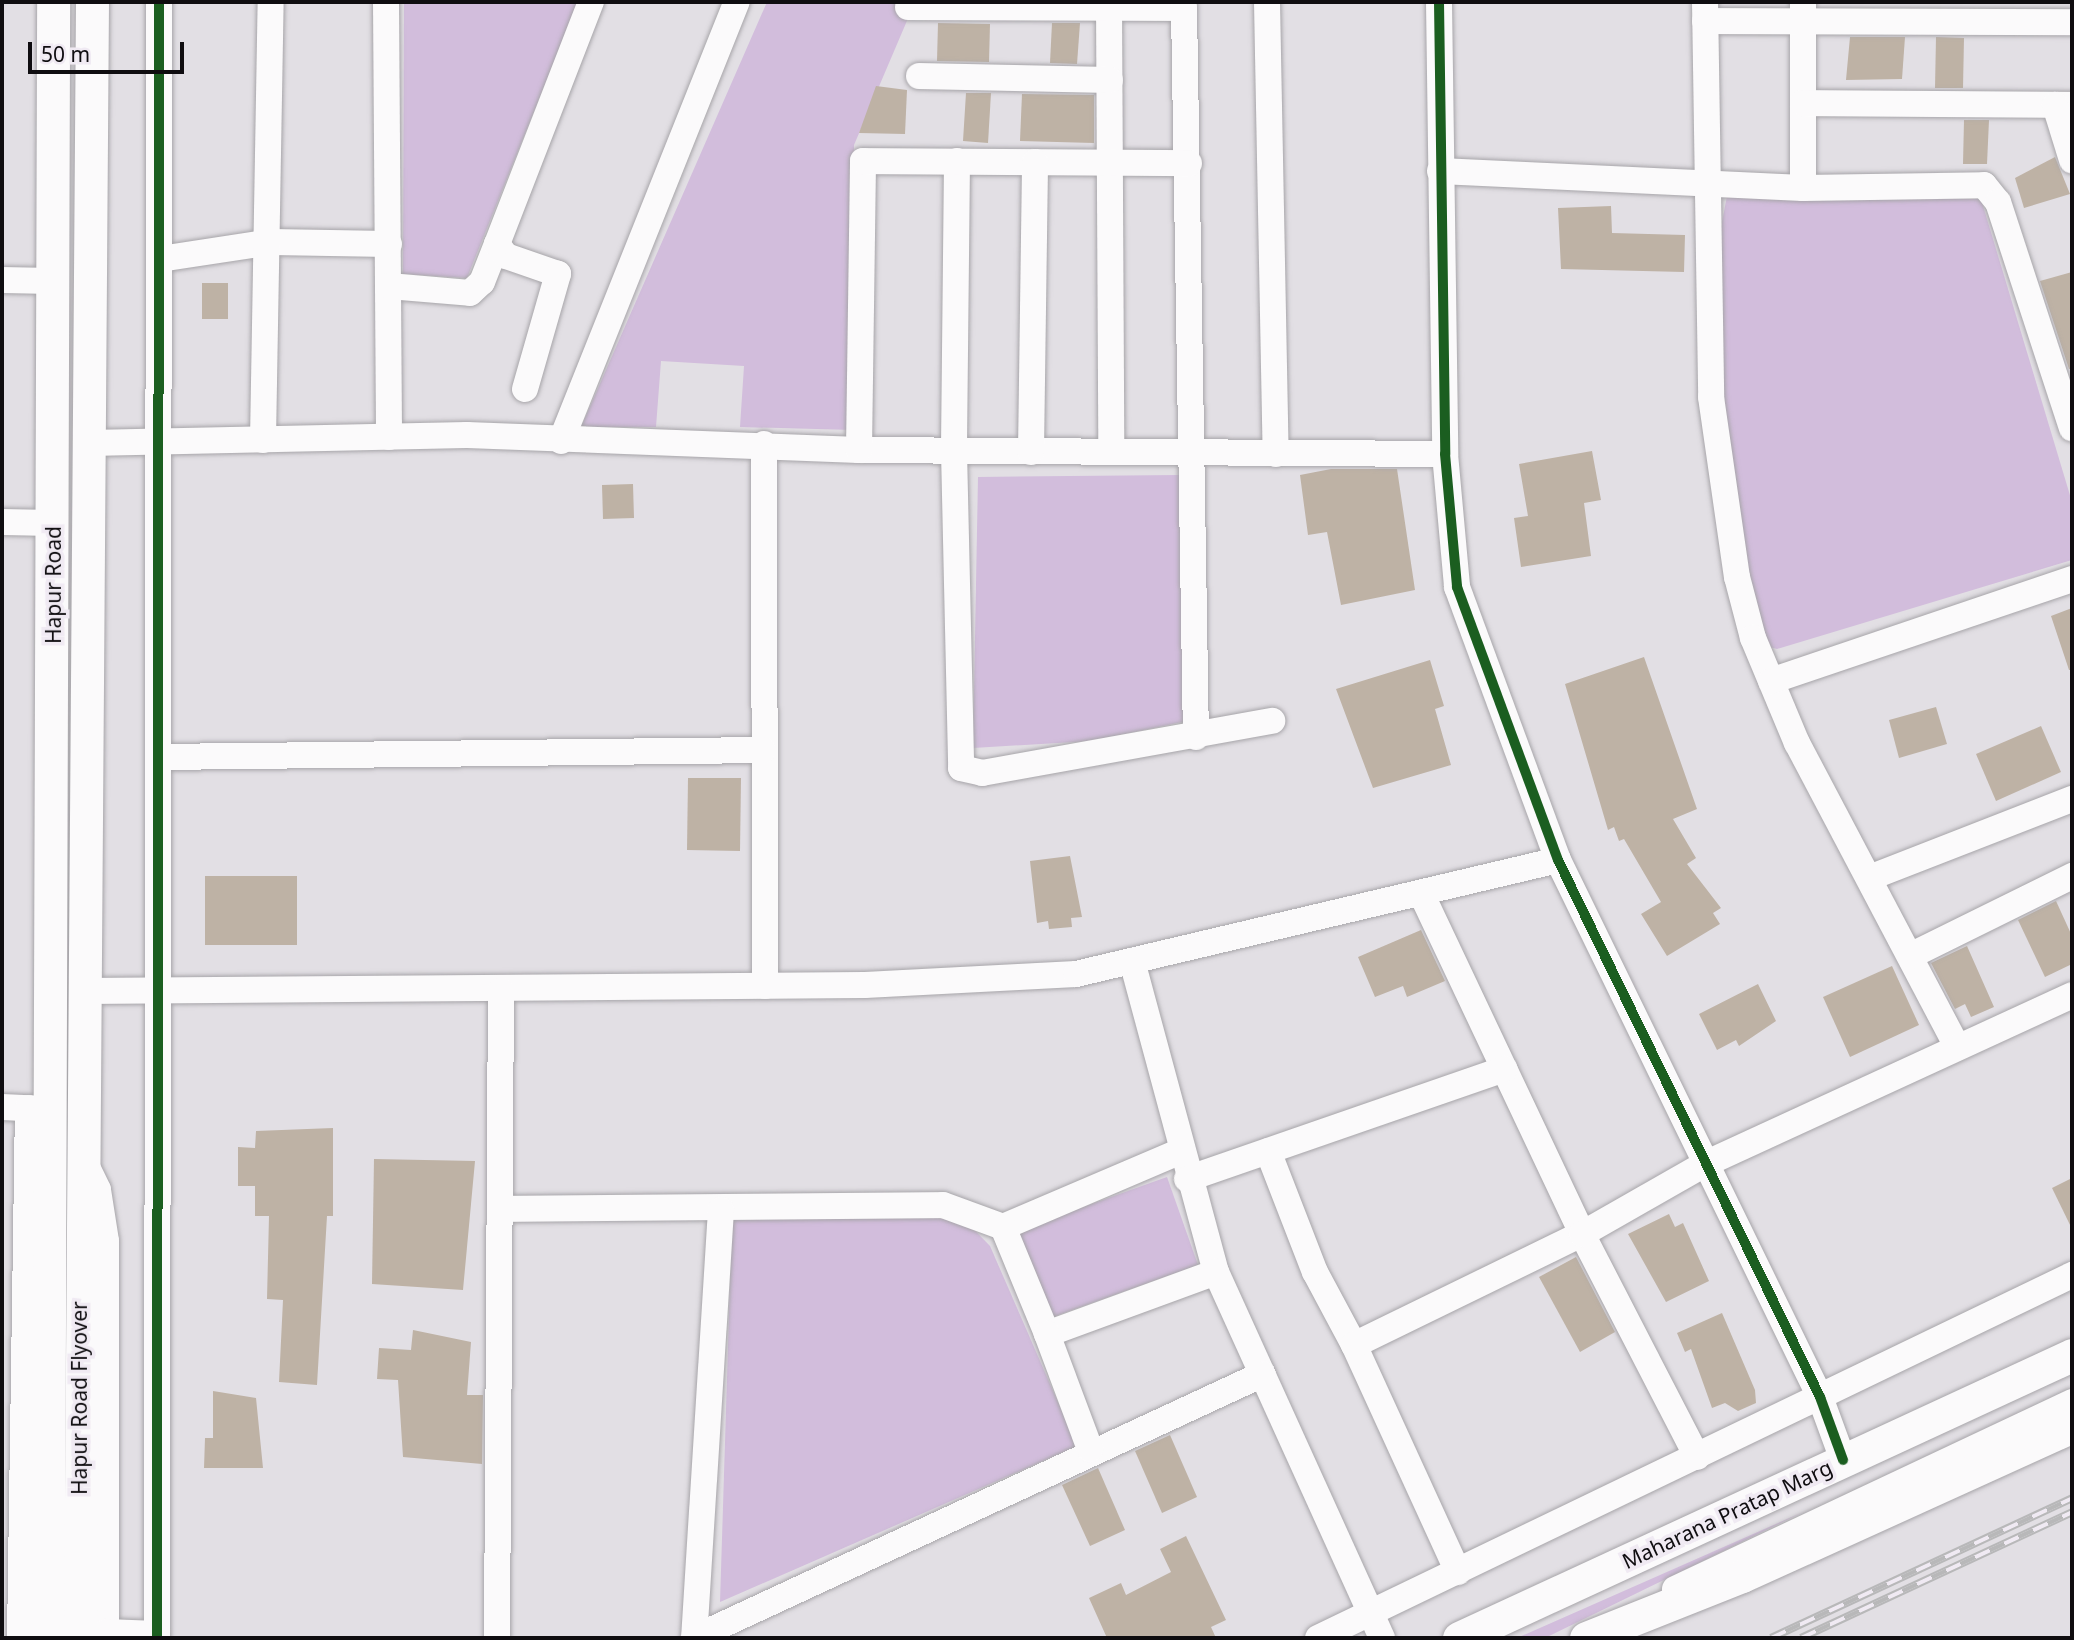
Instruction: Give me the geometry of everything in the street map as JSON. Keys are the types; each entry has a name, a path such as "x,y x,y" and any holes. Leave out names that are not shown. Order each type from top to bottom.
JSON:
{"main road":[{"name":"Hapur Road","path":"52,2 53,523 41,1109 67,1163"},
{"name":"Hapur Road","path":"67,1163 83,991 92,2"},
{"name":"Hapur Road Flyover","path":"48,1638 51,1249 67,1163"},
{"name":"Hapur Road Flyover","path":"51,1249 97,1636"},
{"name":"Maharana Pratap Marg","path":"1459,1638 2072,1355"},
{"path":"1586,1638 1742,1576 2072,1426"}],"street":[{"path":"67,1163 98,1190 106,1241 97,1636 157,1636 159,2"},
{"path":"263,440 271,242 271,2"},
{"path":"386,2 389,437"},
{"path":"389,286 470,293 482,282 591,2"},
{"path":"561,441 737,2"},
{"path":"1267,2 1276,454"},
{"path":"1439,2 1445,454 1457,587 1558,860 1703,1165 1820,1397 1843,1460"},
{"path":"1109,3 1112,162 1111,452"},
{"path":"908,7 1109,3 1184,8 1195,453 1196,737"},
{"path":"1957,1046 1869,878 1771,681 1737,577 1717,464 1703,183 1705,11 2072,22"},
{"path":"1803,12 1803,188"},
{"path":"919,76 1110,80"},
{"path":"1803,103 2064,105 2072,160"},
{"path":"859,450 863,161 1189,163"},
{"path":"957,161 954,451 961,768 982,773 1272,722"},
{"path":"1031,452 1035,162"},
{"path":"1440,170 1803,188 1974,184 1992,192 2072,428"},
{"path":"160,259 271,242 389,244"},
{"path":"497,244 506,256 558,274 525,389"},
{"path":"2,280 53,281"},
{"path":"89,443 389,437 764,444 859,450 1445,454"},
{"path":"764,444 765,986"},
{"path":"2,522 53,523"},
{"path":"1771,681 2072,579"},
{"path":"158,757 764,750"},
{"path":"1869,878 2072,799"},
{"path":"83,991 765,986 1076,974 1422,895 1558,860"},
{"path":"1910,956 2072,876"},
{"path":"1422,895 1582,1234 1696,1457"},
{"path":"1132,961 1179,1152 1216,1272 1382,1638"},
{"path":"497,1638 503,1209 501,990"},
{"path":"1354,1345 1582,1234 1703,1165 2072,995"},
{"path":"1187,1179 1505,1069"},
{"path":"2,1107 41,1109 51,1249"},
{"path":"1268,1151 1315,1272 1354,1345 1458,1572"},
{"path":"503,1209 721,1210 943,1205 1003,1227 1179,1152"},
{"path":"20,1638 51,1249 67,1163"},
{"path":"721,1210 694,1638 1090,1449 1263,1374"},
{"path":"1003,1227 1090,1449"},
{"path":"1047,1334 1216,1272"},
{"path":"1318,1638 2072,1276"},
{"path":"1586,1638 1789,1534 2072,1402"}],"shaded area":[{"path":"404,2 578,2 467,278 403,274"},
{"path":"767,2 915,2 854,145 854,430 740,427 744,366 661,361 656,427 581,427"},
{"path":"1727,196 1981,199 2072,502 2072,560 1777,649 1766,646 1737,577 1713,269"},
{"path":"1179,475 1187,721 1091,741 973,748 978,477"},
{"path":"1167,1177 1198,1265 1044,1320 1013,1232"},
{"path":"958,1213 990,1246 1077,1446 720,1602 732,1218"},
{"path":"1803,1512 1545,1638 1517,1638 1533,1631"}],"building":[{"path":"938,23 990,24 989,62 937,61"},
{"path":"1052,23 1080,23 1077,64 1050,63"},
{"path":"1850,37 1905,37 1902,79 1846,80"},
{"path":"1936,37 1964,38 1963,88 1935,88"},
{"path":"876,86 907,90 905,134 859,133"},
{"path":"966,93 991,93 988,143 963,141"},
{"path":"1022,94 1094,95 1094,143 1020,141"},
{"path":"1964,120 1989,120 1987,164 1963,164"},
{"path":"2055,157 2070,194 2024,208 2015,178"},
{"path":"1611,206 1612,233 1685,235 1684,272 1561,269 1558,208"},
{"path":"2072,272 2072,369 2069,369 2040,281"},
{"path":"202,283 228,283 228,319 202,319"},
{"path":"1592,451 1601,500 1584,503 1591,556 1521,567 1514,518 1528,516 1519,464"},
{"path":"1331,469 1397,469 1415,590 1341,605 1327,532 1308,535 1300,475"},
{"path":"633,484 634,518 603,519 602,485"},
{"path":"2072,608 2072,670 2069,670 2051,616"},
{"path":"1644,657 1697,809 1673,819 1696,858 1687,864 1721,908 1713,913 1720,924 1667,956 1641,914 1661,902 1624,839 1619,841 1614,827 1608,830 1565,684"},
{"path":"1430,660 1444,706 1435,709 1451,765 1373,788 1336,689"},
{"path":"1936,707 1947,744 1899,758 1889,720"},
{"path":"2041,726 2061,772 1996,801 1976,754"},
{"path":"688,778 741,778 740,851 687,850"},
{"path":"1070,856 1082,917 1071,918 1072,927 1049,929 1048,921 1037,923 1030,861"},
{"path":"205,876 297,876 297,945 205,945"},
{"path":"2056,901 2072,936 2072,964 2045,977 2018,920"},
{"path":"1421,930 1445,981 1407,997 1403,986 1375,997 1358,957"},
{"path":"1967,946 1994,1007 1971,1017 1965,1004 1955,1009 1931,963"},
{"path":"1892,966 1919,1025 1850,1057 1823,997"},
{"path":"1758,984 1776,1021 1739,1046 1736,1040 1717,1050 1699,1014"},
{"path":"333,1128 333,1216 327,1216 317,1385 279,1382 283,1300 267,1299 269,1216 255,1216 255,1186 238,1186 238,1147 255,1148 256,1131"},
{"path":"374,1159 475,1161 463,1290 372,1284"},
{"path":"2072,1178 2072,1229 2052,1188"},
{"path":"1669,1214 1675,1227 1683,1223 1709,1281 1666,1302 1628,1234"},
{"path":"1576,1257 1615,1332 1580,1352 1539,1277"},
{"path":"1722,1313 1755,1390 1756,1403 1738,1411 1725,1403 1712,1408 1691,1349 1685,1352 1677,1333"},
{"path":"413,1330 471,1342 467,1395 483,1395 482,1464 403,1457 398,1380 377,1379 379,1348 411,1350"},
{"path":"213,1391 256,1398 263,1468 204,1468 205,1438 213,1438"},
{"path":"1170,1435 1197,1497 1162,1513 1135,1451"},
{"path":"1098,1468 1125,1530 1090,1546 1062,1485"},
{"path":"1186,1536 1226,1620 1211,1627 1216,1638 1107,1638 1089,1598 1121,1583 1126,1595 1171,1572 1160,1549"}],"railway":[{"path":"1771,1638 2072,1498"},
{"path":"1801,1638 2072,1512"}],"cycle path":[{"path":"157,1638 159,2"},
{"path":"1439,2 1445,454 1457,587 1558,860 1820,1397 1843,1460"}]}
